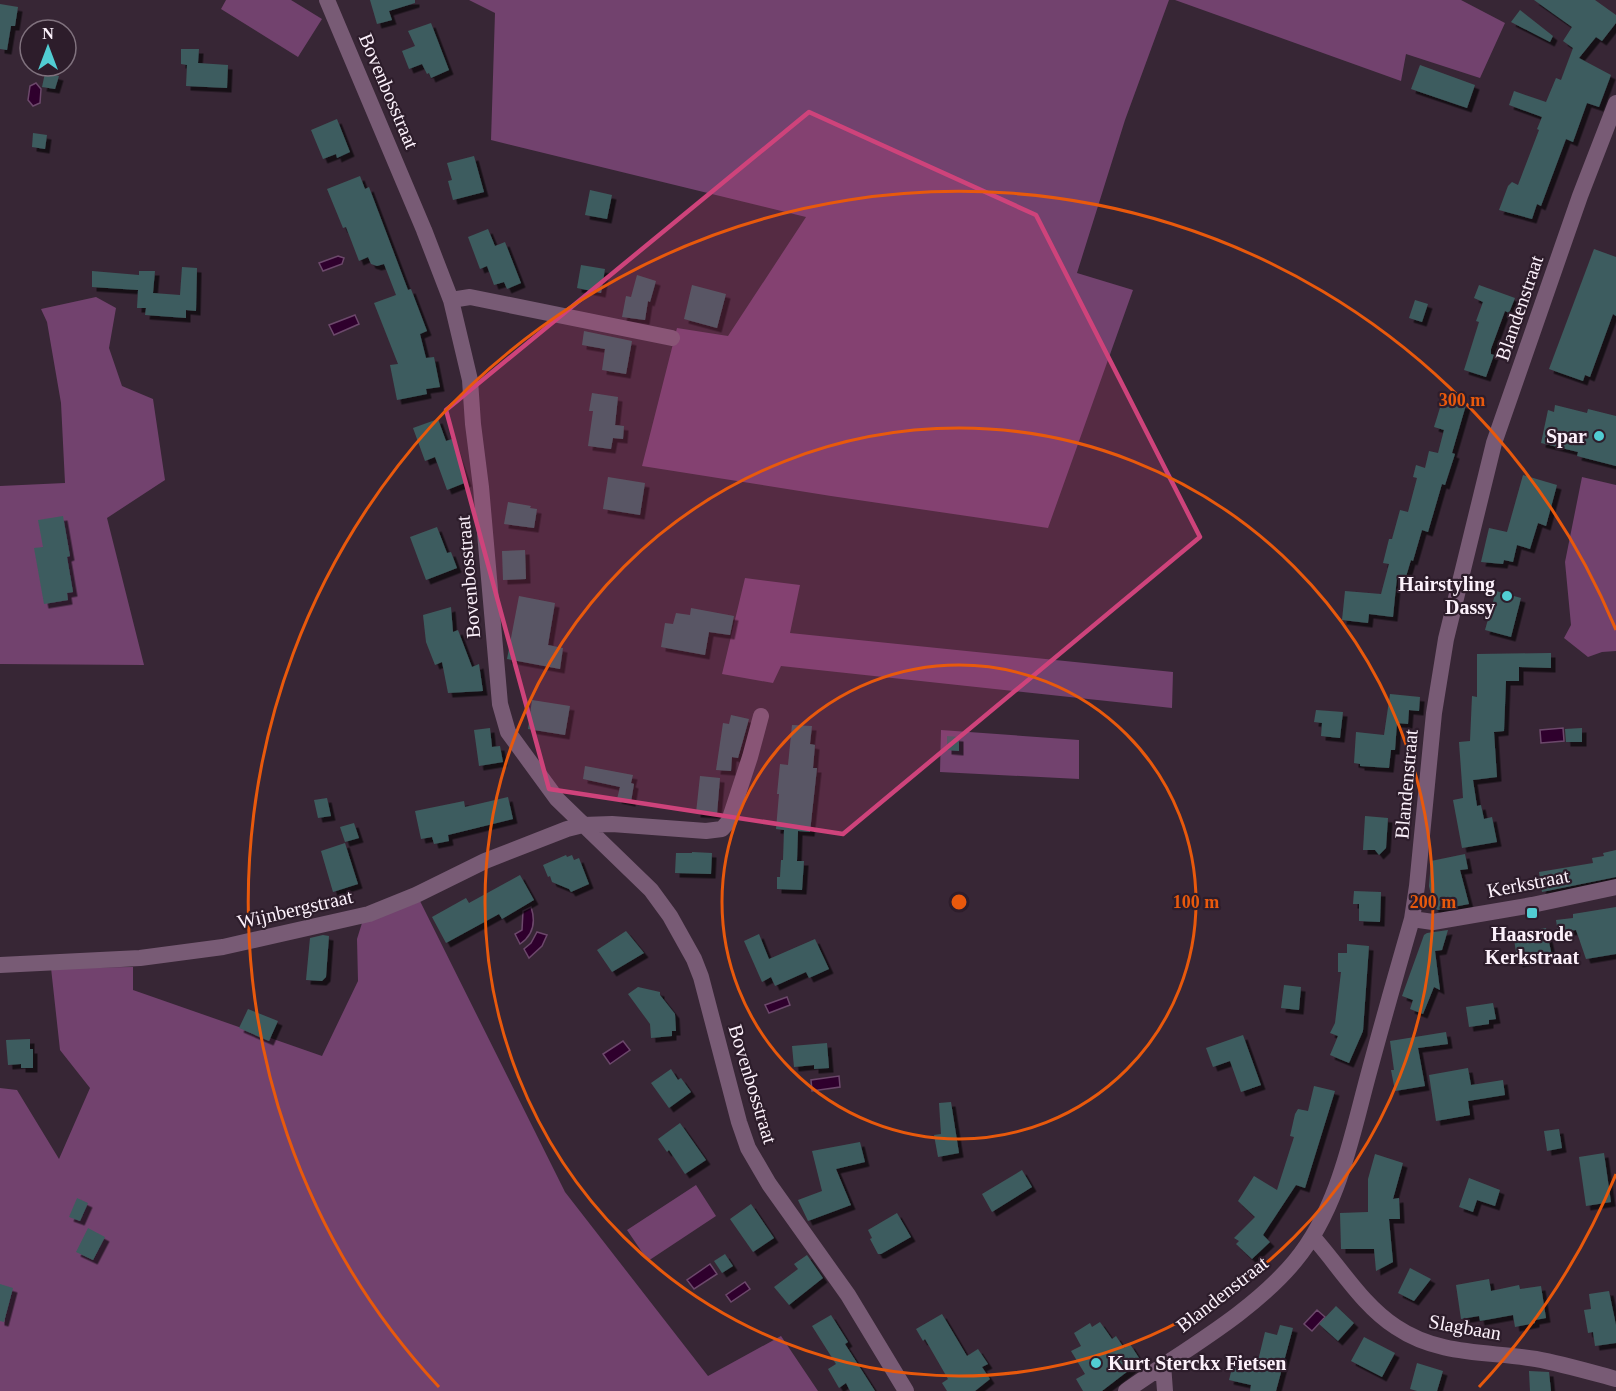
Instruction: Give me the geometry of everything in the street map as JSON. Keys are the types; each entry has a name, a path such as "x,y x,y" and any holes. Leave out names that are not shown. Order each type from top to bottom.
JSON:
{"street":[{"name":"Bovenbosstraat","path":"327,0 420,220 451,300 470,380 473,424 482,487 500,704 508,732 557,799 651,890 686,942 701,977 748,1148 769,1184 848,1296 906,1391"},
{"name":"Blandenstraat","path":"1126,1391 1261,1294 1296,1259 1313,1237 1336,1186 1412,919 1418,886 1434,714 1446,639 1494,442 1580,196 1616,103"},
{"path":"451,300 470,297 672,338"},
{"path":"583,825 612,824 706,831 722,829 729,821 750,757 760,716"},
{"name":"Wijnbergstraat","path":"0,965 140,958 223,947 369,914 416,895 485,861 583,825"},
{"name":"Kerkstraat","path":"1412,919 1433,922 1532,905 1616,886"},
{"name":"Slagbaan","path":"1313,1237 1377,1312 1418,1341 1443,1348 1538,1359 1616,1379"},
{"path":"1163,1364 1165,1391"}],"highlighted area":[{"path":"809,112 1036,215 1200,537 843,834 549,789 446,410"}],"shaded area":[{"path":"226,0 291,0 322,19 298,57 221,9"},
{"path":"469,0 1169,0 1125,120 1077,273 1133,290 1048,528 642,466 677,328 728,336 806,217 491,140 495,13"},
{"path":"1175,0 1461,0 1505,23 1480,78 1406,54 1401,81"},
{"path":"36,83 41,89 40,103 33,106 28,100 30,86"},
{"path":"338,256 344,258 342,264 323,271 319,263"},
{"path":"96,297 116,308 109,348 122,386 153,399 165,480 107,518 144,665 0,664 0,486 65,483 61,403 47,322 41,309"},
{"path":"355,315 359,324 334,335 329,325"},
{"path":"1582,477 1616,485 1616,651 1602,652 1588,657 1564,638 1571,625 1565,562"},
{"path":"745,578 800,585 790,633 1173,672 1172,708 781,666 773,683 722,674"},
{"path":"1563,728 1564,741 1541,743 1540,730"},
{"path":"941,730 1079,740 1079,779 940,772"},
{"path":"420,901 565,1192 708,1376 781,1336 818,1391 0,1391 0,1088 17,1090 59,1159 90,1088 60,1050 51,968 133,967 133,990 322,1056 358,981 357,939 362,923"},
{"path":"531,907 533,918 531,932 520,944 515,934 522,930 523,911"},
{"path":"537,932 547,935 542,946 529,958 524,949 531,943"},
{"path":"787,997 790,1005 769,1013 765,1005"},
{"path":"623,1041 630,1050 610,1064 603,1054"},
{"path":"839,1076 840,1087 812,1091 811,1080"},
{"path":"696,1185 716,1216 648,1261 627,1230"},
{"path":"710,1264 717,1274 694,1289 687,1280"},
{"path":"745,1282 750,1289 731,1302 726,1295"},
{"path":"1317,1310 1325,1317 1312,1331 1304,1324"}],"building":[{"path":"370,0 415,0 415,3 389,11 392,20 377,24"},
{"path":"1534,0 1595,0 1616,15 1616,23 1602,41 1596,37 1579,58 1611,75 1599,107 1587,103 1573,142 1566,139 1541,206 1537,204 1532,219 1499,210 1508,186 1512,182 1518,185 1542,117 1509,105 1514,91 1546,102 1556,78 1561,80 1573,48 1563,41 1572,27"},
{"path":"0,4 18,7 15,26 11,26 7,50 0,49"},
{"path":"1520,10 1553,36 1550,42 1511,22"},
{"path":"431,23 449,70 431,78 422,64 409,69 402,51 415,46 408,31"},
{"path":"181,49 199,49 198,63 228,65 227,88 186,86 187,65 181,64"},
{"path":"1420,65 1475,85 1467,108 1411,89"},
{"path":"44,78 58,78 55,89 42,87"},
{"path":"337,119 350,152 337,158 336,154 323,159 311,130"},
{"path":"33,133 47,135 45,149 32,147"},
{"path":"474,156 484,192 453,200 448,181 452,180 447,163"},
{"path":"360,176 365,189 369,187 408,290 411,289 427,331 420,334 426,358 434,357 440,387 426,389 427,394 397,400 390,365 398,364 374,303 396,295 384,264 377,266 371,264 368,257 359,261 346,227 343,228 327,189"},
{"path":"590,190 612,195 607,219 585,215"},
{"path":"488,229 495,246 505,242 521,283 507,289 504,282 494,285 487,266 480,269 468,237"},
{"path":"1594,249 1616,257 1616,316 1613,314 1590,377 1585,375 1583,381 1549,369"},
{"path":"581,265 605,269 601,293 577,288"},
{"path":"182,267 197,268 196,311 186,310 186,318 145,315 146,308 137,308 138,290 92,287 92,271 139,275 139,271 155,271 153,293 180,295"},
{"path":"637,275 656,281 650,302 648,301 645,320 622,317 626,296 631,297"},
{"path":"692,285 726,294 717,328 684,319"},
{"path":"1479,285 1515,298 1509,313 1505,311 1491,349 1491,354 1494,355 1486,377 1464,370 1483,302 1474,298"},
{"path":"1415,300 1428,304 1422,322 1409,318"},
{"path":"584,331 632,341 626,374 602,370 605,349 582,345"},
{"path":"592,393 618,397 615,425 624,426 623,439 613,438 611,449 588,446 593,411 589,411"},
{"path":"1443,398 1466,405 1452,453 1455,454 1445,485 1442,484 1428,532 1422,530 1405,580 1397,577 1393,617 1369,614 1368,623 1342,620 1345,591 1381,594 1389,564 1383,563 1389,539 1392,539 1400,510 1408,512 1417,478 1413,477 1416,465 1425,468 1429,451 1438,453 1444,430 1434,427"},
{"path":"1555,405 1587,413 1588,409 1616,416 1616,466 1577,456 1578,452 1541,443 1548,410 1554,412"},
{"path":"438,419 446,441 452,439 467,482 447,490 435,457 425,461 413,428"},
{"path":"1523,475 1557,485 1546,526 1538,523 1530,549 1517,545 1513,562 1504,560 1503,564 1481,562 1489,528 1507,532"},
{"path":"608,477 645,483 640,515 603,509"},
{"path":"508,502 537,509 534,528 504,524"},
{"path":"63,516 73,592 67,593 68,600 44,604 34,548 43,547 38,520"},
{"path":"437,527 447,553 451,552 457,568 426,580 410,537"},
{"path":"525,550 526,579 503,580 502,551"},
{"path":"1496,591 1521,598 1511,637 1485,630"},
{"path":"519,596 555,603 548,645 563,648 560,669 507,659"},
{"path":"451,607 453,632 458,630 472,667 479,664 483,691 448,693 442,662 435,665 426,642 423,615"},
{"path":"691,608 734,616 730,635 709,632 705,655 661,647 665,623 673,624 676,613 690,615"},
{"path":"1551,653 1551,668 1519,667 1519,681 1506,681 1504,731 1494,732 1497,777 1473,780 1477,806 1481,805 1484,819 1492,817 1497,842 1462,848 1453,800 1463,798 1459,742 1470,741 1472,696 1477,697 1477,654"},
{"path":"1390,694 1420,697 1419,711 1409,710 1408,724 1397,723 1395,750 1391,750 1389,768 1360,766 1354,763 1356,732 1384,735"},
{"path":"532,700 570,706 565,735 528,729"},
{"path":"1316,710 1343,712 1340,738 1321,736 1322,723 1314,722"},
{"path":"731,715 749,719 738,758 732,757 731,771 716,770 723,723 729,724"},
{"path":"792,725 812,726 810,744 815,745 813,768 817,768 810,832 798,831 797,861 804,861 802,890 777,889 777,877 780,877 781,860 783,860 784,830 776,829 779,794 777,794 780,764 788,765"},
{"path":"490,728 492,747 500,746 503,762 479,766 474,730"},
{"path":"1582,728 1582,742 1566,742 1565,729"},
{"path":"947,736 959,737 959,751 947,750"},
{"path":"585,766 633,775 631,802 617,799 620,787 583,779"},
{"path":"700,776 720,778 717,814 696,813"},
{"path":"508,797 513,819 448,835 449,841 434,844 432,837 421,839 415,811 464,801 465,807"},
{"path":"327,798 331,816 318,818 314,800"},
{"path":"1365,816 1388,818 1386,848 1379,855 1375,850 1363,850"},
{"path":"354,823 359,838 345,842 340,827"},
{"path":"345,843 358,884 333,892 321,851"},
{"path":"1616,850 1616,877 1542,892 1539,872 1593,863 1592,858 1604,856 1603,853"},
{"path":"676,853 712,853 711,874 675,873"},
{"path":"1465,854 1468,869 1460,870 1469,904 1438,910 1434,908 1429,886 1431,861"},
{"path":"566,855 567,857 572,855 574,860 579,858 589,884 571,892 552,882 543,865"},
{"path":"520,875 534,900 502,919 499,914 446,943 432,917 466,898 469,903"},
{"path":"1354,891 1381,892 1380,922 1359,921 1359,904 1353,904"},
{"path":"1616,907 1616,954 1586,959 1576,930 1558,933 1556,920 1573,918 1573,914"},
{"path":"1546,928 1552,956 1518,963 1513,934"},
{"path":"1448,930 1442,950 1435,951 1440,990 1434,987 1423,1014 1410,1009 1413,1000 1402,996 1424,935"},
{"path":"626,931 644,953 612,972 597,950"},
{"path":"759,934 769,959 815,939 829,969 809,978 806,972 775,986 771,977 762,982 744,941"},
{"path":"329,936 326,977 322,981 306,980 310,938"},
{"path":"1347,944 1369,946 1363,1031 1349,1063 1330,1055 1338,1036 1330,1033 1335,1023 1341,972 1338,972 1338,953 1347,953"},
{"path":"1284,985 1301,987 1299,1010 1281,1008"},
{"path":"638,987 660,992 675,1014 676,1031 672,1031 672,1036 651,1038 650,1024 628,994"},
{"path":"1493,1003 1496,1019 1489,1020 1489,1024 1469,1027 1466,1007"},
{"path":"248,1009 278,1021 269,1041 239,1028"},
{"path":"1446,1032 1448,1044 1418,1048 1425,1086 1395,1091 1391,1070 1394,1070 1390,1041"},
{"path":"1243,1035 1261,1085 1241,1092 1230,1061 1213,1067 1206,1048"},
{"path":"30,1039 30,1049 33,1049 33,1068 21,1068 21,1064 8,1065 6,1040"},
{"path":"827,1043 829,1068 814,1069 814,1065 794,1067 792,1046"},
{"path":"1468,1068 1471,1085 1503,1080 1505,1095 1468,1101 1470,1115 1436,1121 1429,1075"},
{"path":"671,1069 678,1080 681,1078 691,1092 669,1108 651,1083"},
{"path":"1314,1086 1335,1091 1305,1188 1296,1185 1263,1235 1270,1242 1252,1259 1236,1244 1239,1241 1234,1238 1255,1217 1238,1201 1254,1176 1277,1190 1294,1137 1290,1136 1295,1114 1298,1109 1308,1111"},
{"path":"951,1102 959,1153 938,1157 934,1135 941,1134 939,1103"},
{"path":"680,1123 706,1160 685,1174 669,1150 667,1152 658,1139"},
{"path":"1559,1129 1562,1148 1547,1151 1544,1131"},
{"path":"860,1142 865,1162 836,1169 851,1205 808,1221 798,1200 822,1191 812,1151"},
{"path":"1604,1153 1611,1202 1586,1206 1579,1157"},
{"path":"1375,1154 1403,1163 1393,1199 1399,1198 1400,1219 1389,1219 1393,1262 1376,1271 1374,1249 1341,1249 1340,1213 1368,1212 1368,1179"},
{"path":"1022,1170 1032,1187 992,1212 982,1194"},
{"path":"1469,1178 1500,1190 1495,1206 1477,1200 1473,1212 1459,1207"},
{"path":"77,1198 88,1203 80,1221 69,1217"},
{"path":"751,1204 774,1238 753,1252 730,1219"},
{"path":"897,1213 911,1237 878,1254 868,1230"},
{"path":"88,1228 105,1237 93,1260 76,1252"},
{"path":"725,1254 733,1266 722,1273 714,1261"},
{"path":"807,1255 823,1278 789,1305 774,1287 798,1269 794,1264"},
{"path":"1410,1268 1431,1279 1414,1301 1398,1293"},
{"path":"1489,1279 1491,1291 1519,1285 1520,1289 1541,1286 1546,1318 1515,1327 1513,1315 1480,1321 1479,1316 1461,1319 1456,1285"},
{"path":"0,1284 13,1288 4,1322 0,1321"},
{"path":"1609,1291 1616,1325 1616,1343 1595,1346 1593,1332 1588,1333 1584,1310 1591,1309 1589,1294"},
{"path":"1336,1306 1354,1323 1338,1341 1319,1324"},
{"path":"942,1314 967,1356 978,1349 988,1364 982,1367 990,1379 975,1391 947,1391 942,1383 948,1379 925,1339 923,1341 916,1329"},
{"path":"831,1315 848,1342 845,1344 875,1391 850,1391 846,1383 839,1388 828,1369 836,1364 812,1326"},
{"path":"1100,1322 1112,1339 1116,1336 1124,1348 1130,1344 1141,1361 1102,1391 1083,1391 1076,1379 1085,1374 1071,1351 1081,1346 1074,1333 1090,1323 1092,1327"},
{"path":"1280,1325 1293,1328 1276,1391 1250,1391 1251,1385 1229,1380 1233,1364 1256,1369 1265,1332 1277,1335"},
{"path":"1364,1337 1395,1353 1382,1377 1351,1361"},
{"path":"1417,1363 1443,1371 1437,1391 1410,1389"},
{"path":"1529,1371 1549,1372 1551,1391 1530,1391"}],"place":[{"name":"Spar","path":"1599,436"},
{"name":"Hairstyling Dassy","path":"1507,596"},
{"name":"Haasrode Kerkstraat","path":"1532,913"},
{"name":"Kurt Sterckx Fietsen","path":"1096,1363"}]}
